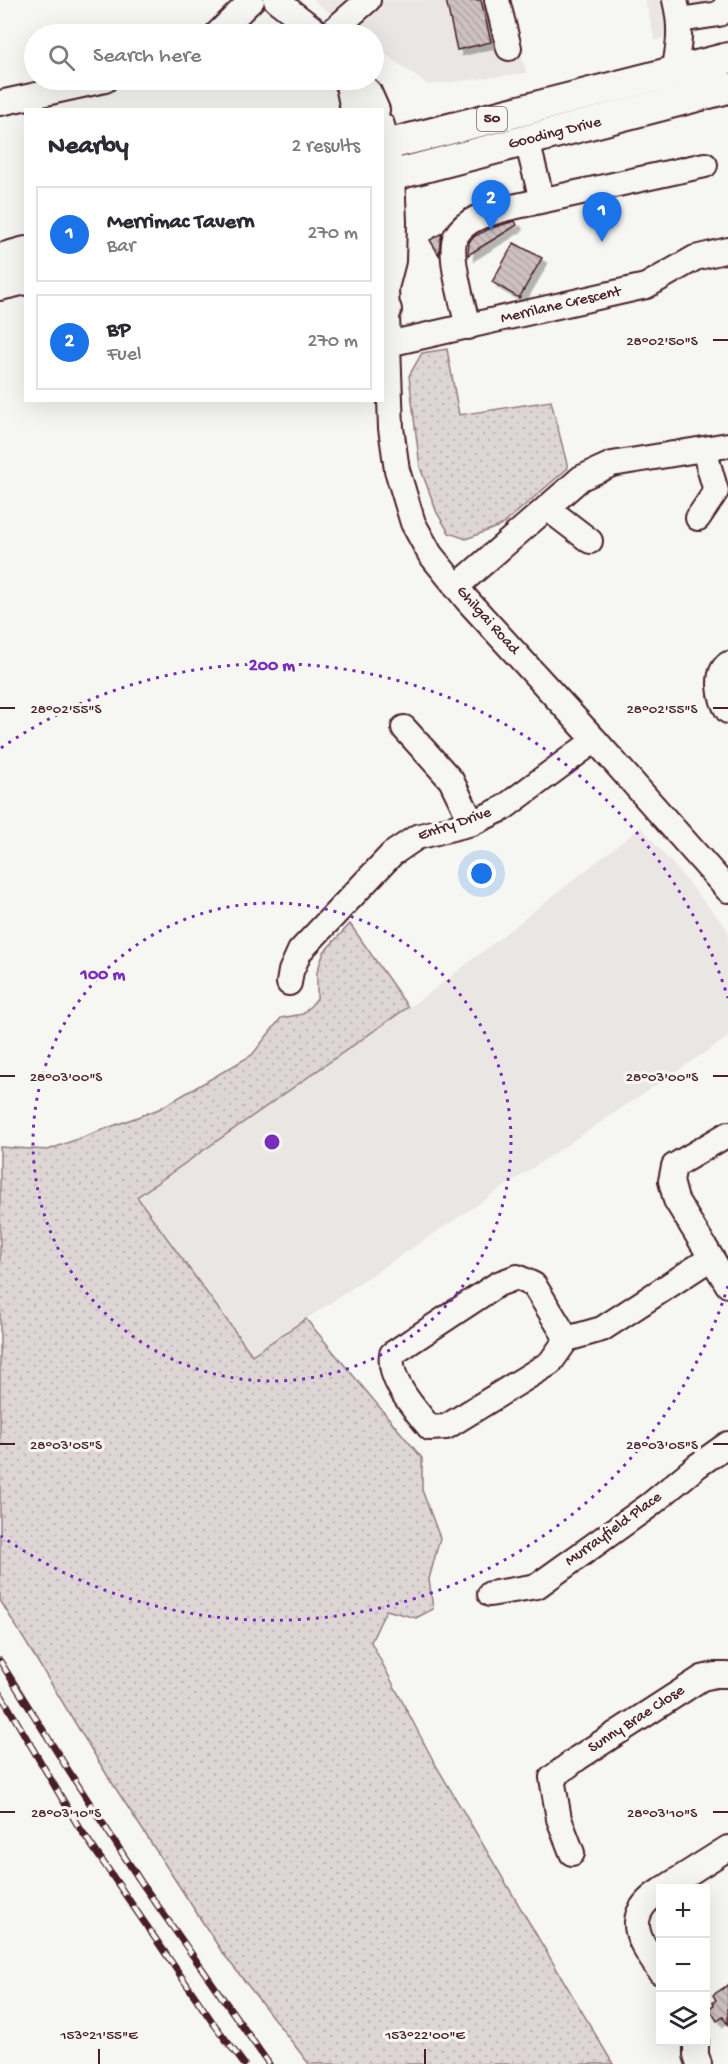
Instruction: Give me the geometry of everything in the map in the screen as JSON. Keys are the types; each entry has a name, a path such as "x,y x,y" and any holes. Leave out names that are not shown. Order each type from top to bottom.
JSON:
{"main road":[{"name":"Gooding Drive","path":"384,139 674,73 728,58"},
{"name":"Gooding Drive","path":"387,177 728,88"},
{"path":"0,259 24,253"},
{"path":"0,285 24,279"}],"street":[{"path":"227,24 252,0"},
{"path":"276,0 307,24"},
{"path":"340,24 368,0"},
{"path":"497,0 509,48"},
{"path":"677,10 696,0"},
{"path":"677,10 719,14 728,4"},
{"path":"674,73 680,44 677,10"},
{"path":"0,103 59,90"},
{"path":"349,90 353,108"},
{"path":"367,90 377,108"},
{"name":"Ghilgai Road","path":"384,139 394,222 393,261 384,296 392,439 402,489 414,523 423,542 456,587 596,740 728,890"},
{"path":"527,141 542,200"},
{"path":"468,327 453,254 456,237 467,224 479,217 542,200 705,165"},
{"name":"Merrilane Crescent","path":"388,344 646,286 695,258 728,250"},
{"path":"456,587 581,478 612,464 728,445"},
{"path":"698,518 722,495 704,450"},
{"path":"547,508 590,541"},
{"path":"728,664 723,668 719,680 724,706 728,711"},
{"path":"404,728 451,780 472,823"},
{"name":"Entry Drive","path":"289,983 291,971 300,951 392,854 417,837 472,823 502,809 596,740"},
{"path":"728,1134 674,1166 671,1181 676,1200 728,1286"},
{"path":"567,1339 534,1285 517,1277 498,1284 392,1354 390,1366 408,1400 430,1428 446,1427 550,1362 567,1339 602,1329 711,1258"},
{"name":"Murrayfield Place","path":"490,1594 537,1586 650,1505 728,1444"},
{"name":"Sunny Brae Close","path":"572,1853 558,1819 552,1778 578,1758 702,1678 728,1675"},
{"path":"671,1884 728,1848"},
{"path":"656,1894 642,1908 637,1920 639,1940 656,1966"},
{"path":"696,2046 699,2064"}],"shaded area":[{"path":"313,0 507,0 526,73 428,85 384,53 384,24 345,24"},
{"path":"645,0 728,0 728,22 655,40"},
{"path":"447,349 459,415 551,401 568,468 502,525 466,539 449,533 437,513 420,467 409,376 422,353"},
{"path":"641,827 728,930 728,1037 252,1355 137,1197 435,989"},
{"path":"350,924 408,1007 137,1197 252,1355 306,1319 422,1458 422,1490 440,1538 429,1579 433,1609 416,1618 386,1610 371,1642 434,1762 613,2064 309,2064 222,1952 107,1775 0,1600 0,1147 48,1150 159,1109 252,1055 281,1018 303,1014 317,999 317,972 324,952"}],"building":[{"path":"446,0 481,0 491,42 457,50"},
{"path":"515,221 517,225 468,255 469,242 475,236 491,228"},
{"path":"442,233 440,243 439,255 430,240"},
{"path":"514,243 542,258 519,298 492,282"},
{"path":"728,1985 728,2025 723,2017 717,2021 710,2010 716,2000 713,1995"}],"railway":[{"path":"0,1661 141,1882 269,2064"},
{"path":"0,1693 77,1824 211,2020 244,2064"}],"place":[{"name":"BP","path":"491,230"},
{"name":"Merrimac Tavern","path":"602,242"}]}
